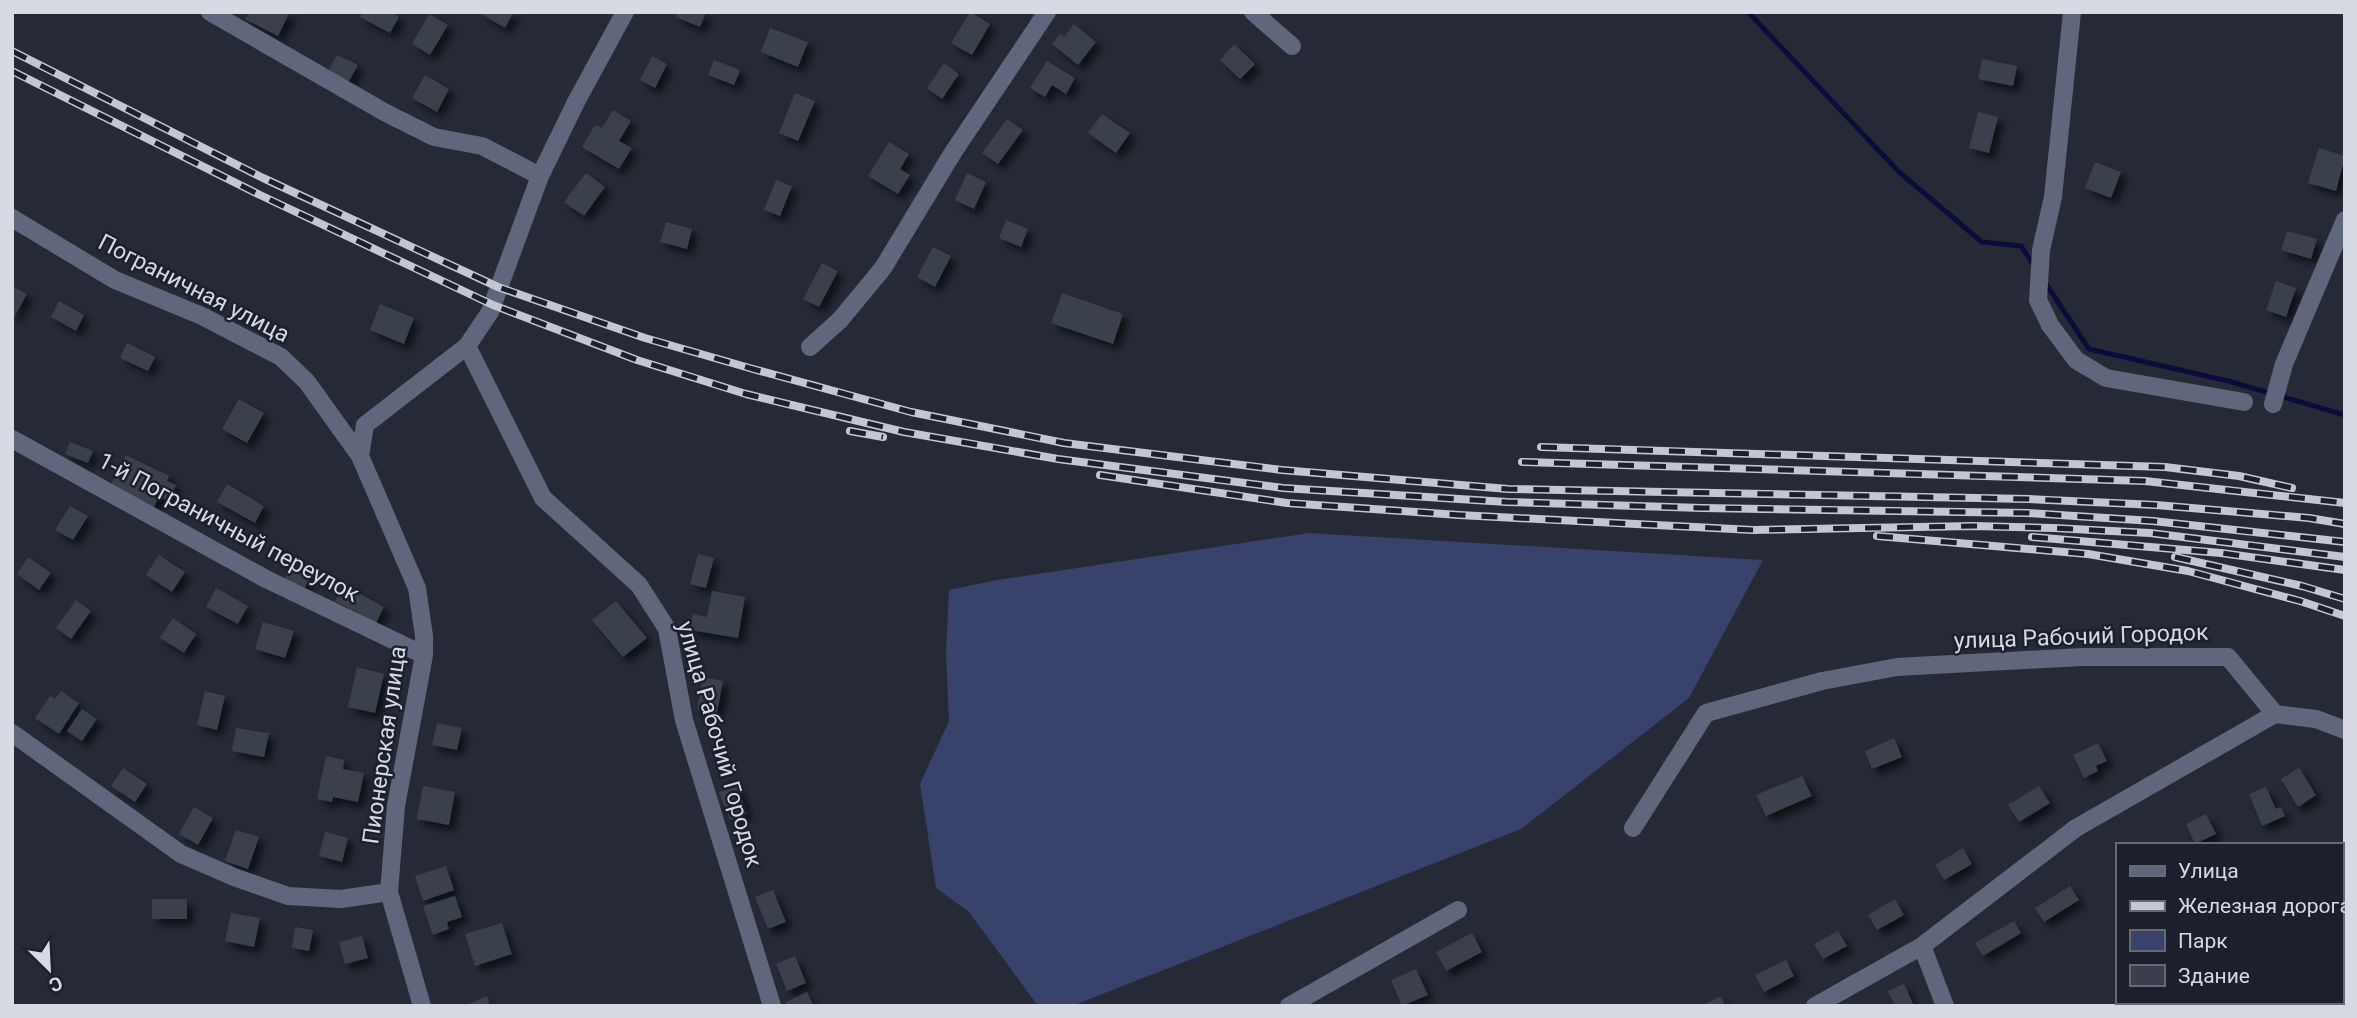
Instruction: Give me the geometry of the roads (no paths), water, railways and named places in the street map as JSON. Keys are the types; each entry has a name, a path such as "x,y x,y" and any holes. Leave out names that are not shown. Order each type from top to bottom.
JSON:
{"street":[{"path":"210,12 434,137 482,146 540,176"},
{"path":"359,456 365,425 467,346 493,304 540,176 577,100 625,12"},
{"path":"810,346 840,320 883,268 953,153 1047,12"},
{"path":"1253,12 1292,46"},
{"path":"2072,12 2053,197 2040,250 2038,300 2050,325 2076,360 2106,378 2244,402"},
{"name":"Пограничная улица","path":"12,218 115,280 202,316 281,357 307,382 359,456"},
{"path":"2273,404 2284,364 2345,220"},
{"name":"улица Рабочий Городок","path":"467,346 542,498 639,585 667,629 684,720 772,1006"},
{"name":"1-й Пограничный переулок","path":"12,439 266,579 424,655"},
{"name":"Пионерская улица","path":"359,456 417,588 424,655 396,806 389,892 422,1006"},
{"name":"улица Рабочий Городок","path":"1633,828 1706,713 1822,681 1897,667 2082,657 2228,657 2275,713"},
{"path":"1815,1006 1922,946 2076,828 2275,713 2316,719 2345,730"},
{"path":"12,733 181,854 234,877 288,896 341,900 389,892"},
{"path":"1289,1006 1458,909"},
{"path":"1922,946 1945,1006"}],"waterway":[{"path":"1748,12 1899,172 1982,242 2021,246 2035,267"},
{"path":"2044,281 2089,349 2228,381 2345,415"}],"railway":[{"path":"12,51 263,178 498,287 645,338 911,412 1064,443 1282,470 1508,489 2029,499 2156,505 2309,518 2345,524"},
{"path":"12,71 260,195 493,305 637,360 746,394 904,432 1058,459 1283,488 1507,502 2028,513 2153,521 2345,542"},
{"path":"850,431 883,437"},
{"path":"1541,447 2165,467 2239,476 2292,488"},
{"path":"1522,462 2145,481 2345,503"},
{"path":"1100,475 1287,503 1459,515 1753,530 1974,526 2054,528 2150,533 2345,557"},
{"path":"1877,536 2088,554 2188,571 2345,616"},
{"path":"2032,537 2221,553 2345,570"},
{"path":"2175,557 2302,586 2345,599"}]}
